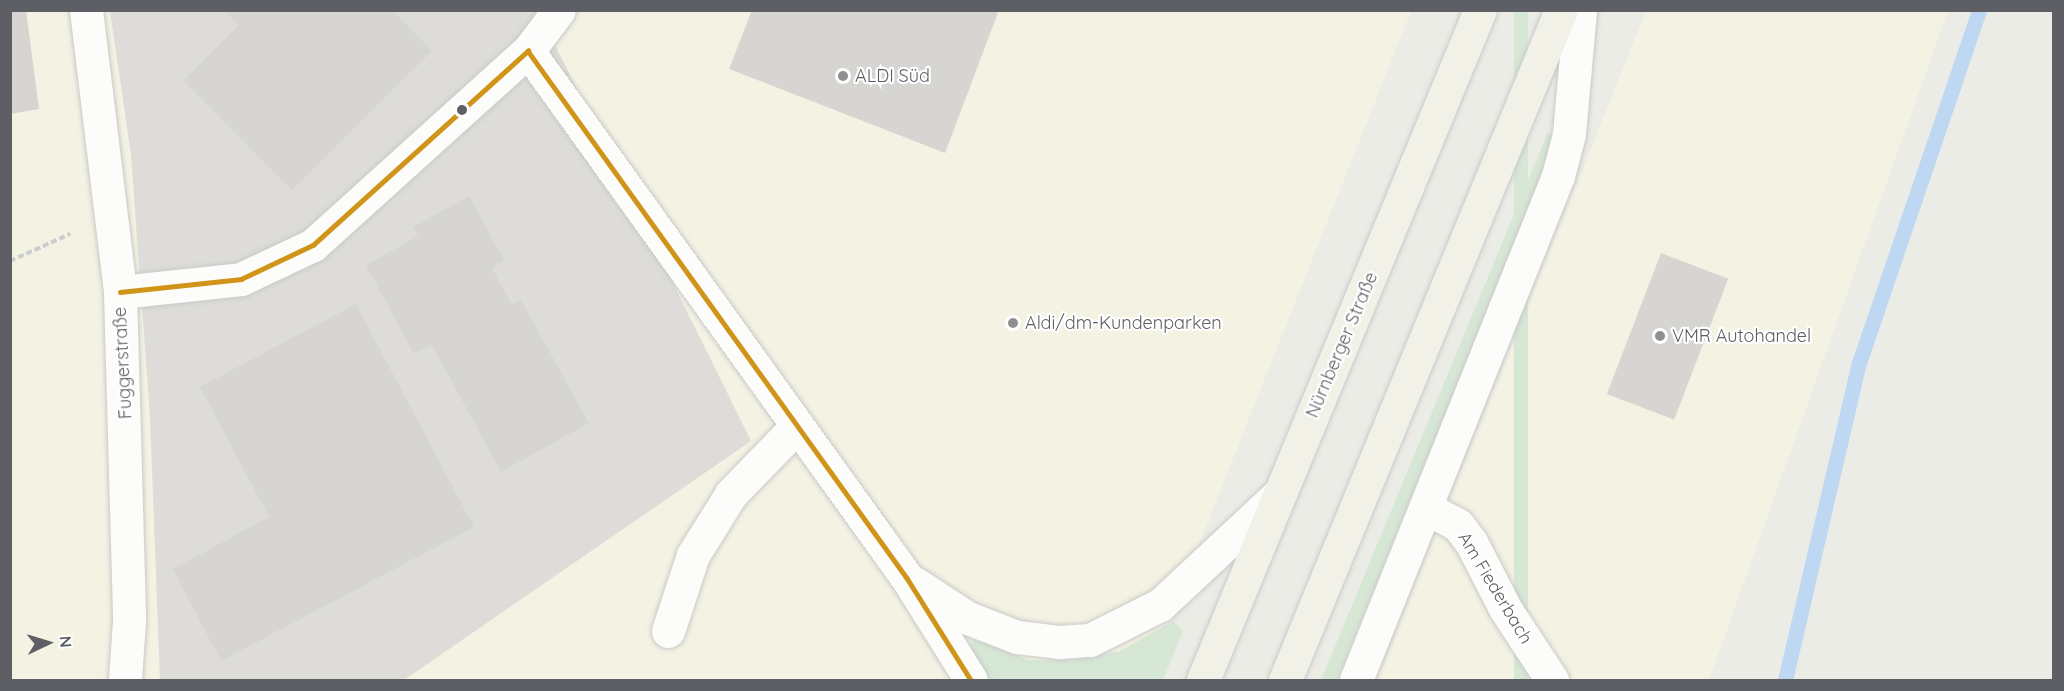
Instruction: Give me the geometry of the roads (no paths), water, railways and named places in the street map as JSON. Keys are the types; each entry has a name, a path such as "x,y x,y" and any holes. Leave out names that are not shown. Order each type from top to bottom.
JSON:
{"main road":[{"name":"Nürnberger Straße","path":"1203,681 1480,10"},
{"path":"1285,681 1561,10"}],"street":[{"name":"Fuggerstraße","path":"86,10 120,292 129,609 125,681"},
{"path":"120,292 241,279 314,245 528,51 559,10"},
{"path":"1356,681 1558,176 1570,124 1580,10"},
{"path":"528,51 907,578 970,681"},
{"path":"668,631 693,555 731,494 797,426"},
{"path":"907,578 968,618 1017,637 1059,642 1090,640 1160,605 1280,494"},
{"name":"Am Fiederbach","path":"1426,508 1458,525 1471,542 1506,610 1552,681"}],"waterway":[{"path":"1785,680 1859,363 1979,10"}],"place":[{"name":"ALDI Süd","path":"843,76"},
{"name":"Aldi/dm-Kundenparken","path":"1013,323"},
{"name":"VMR Autohandel","path":"1660,336"}]}
